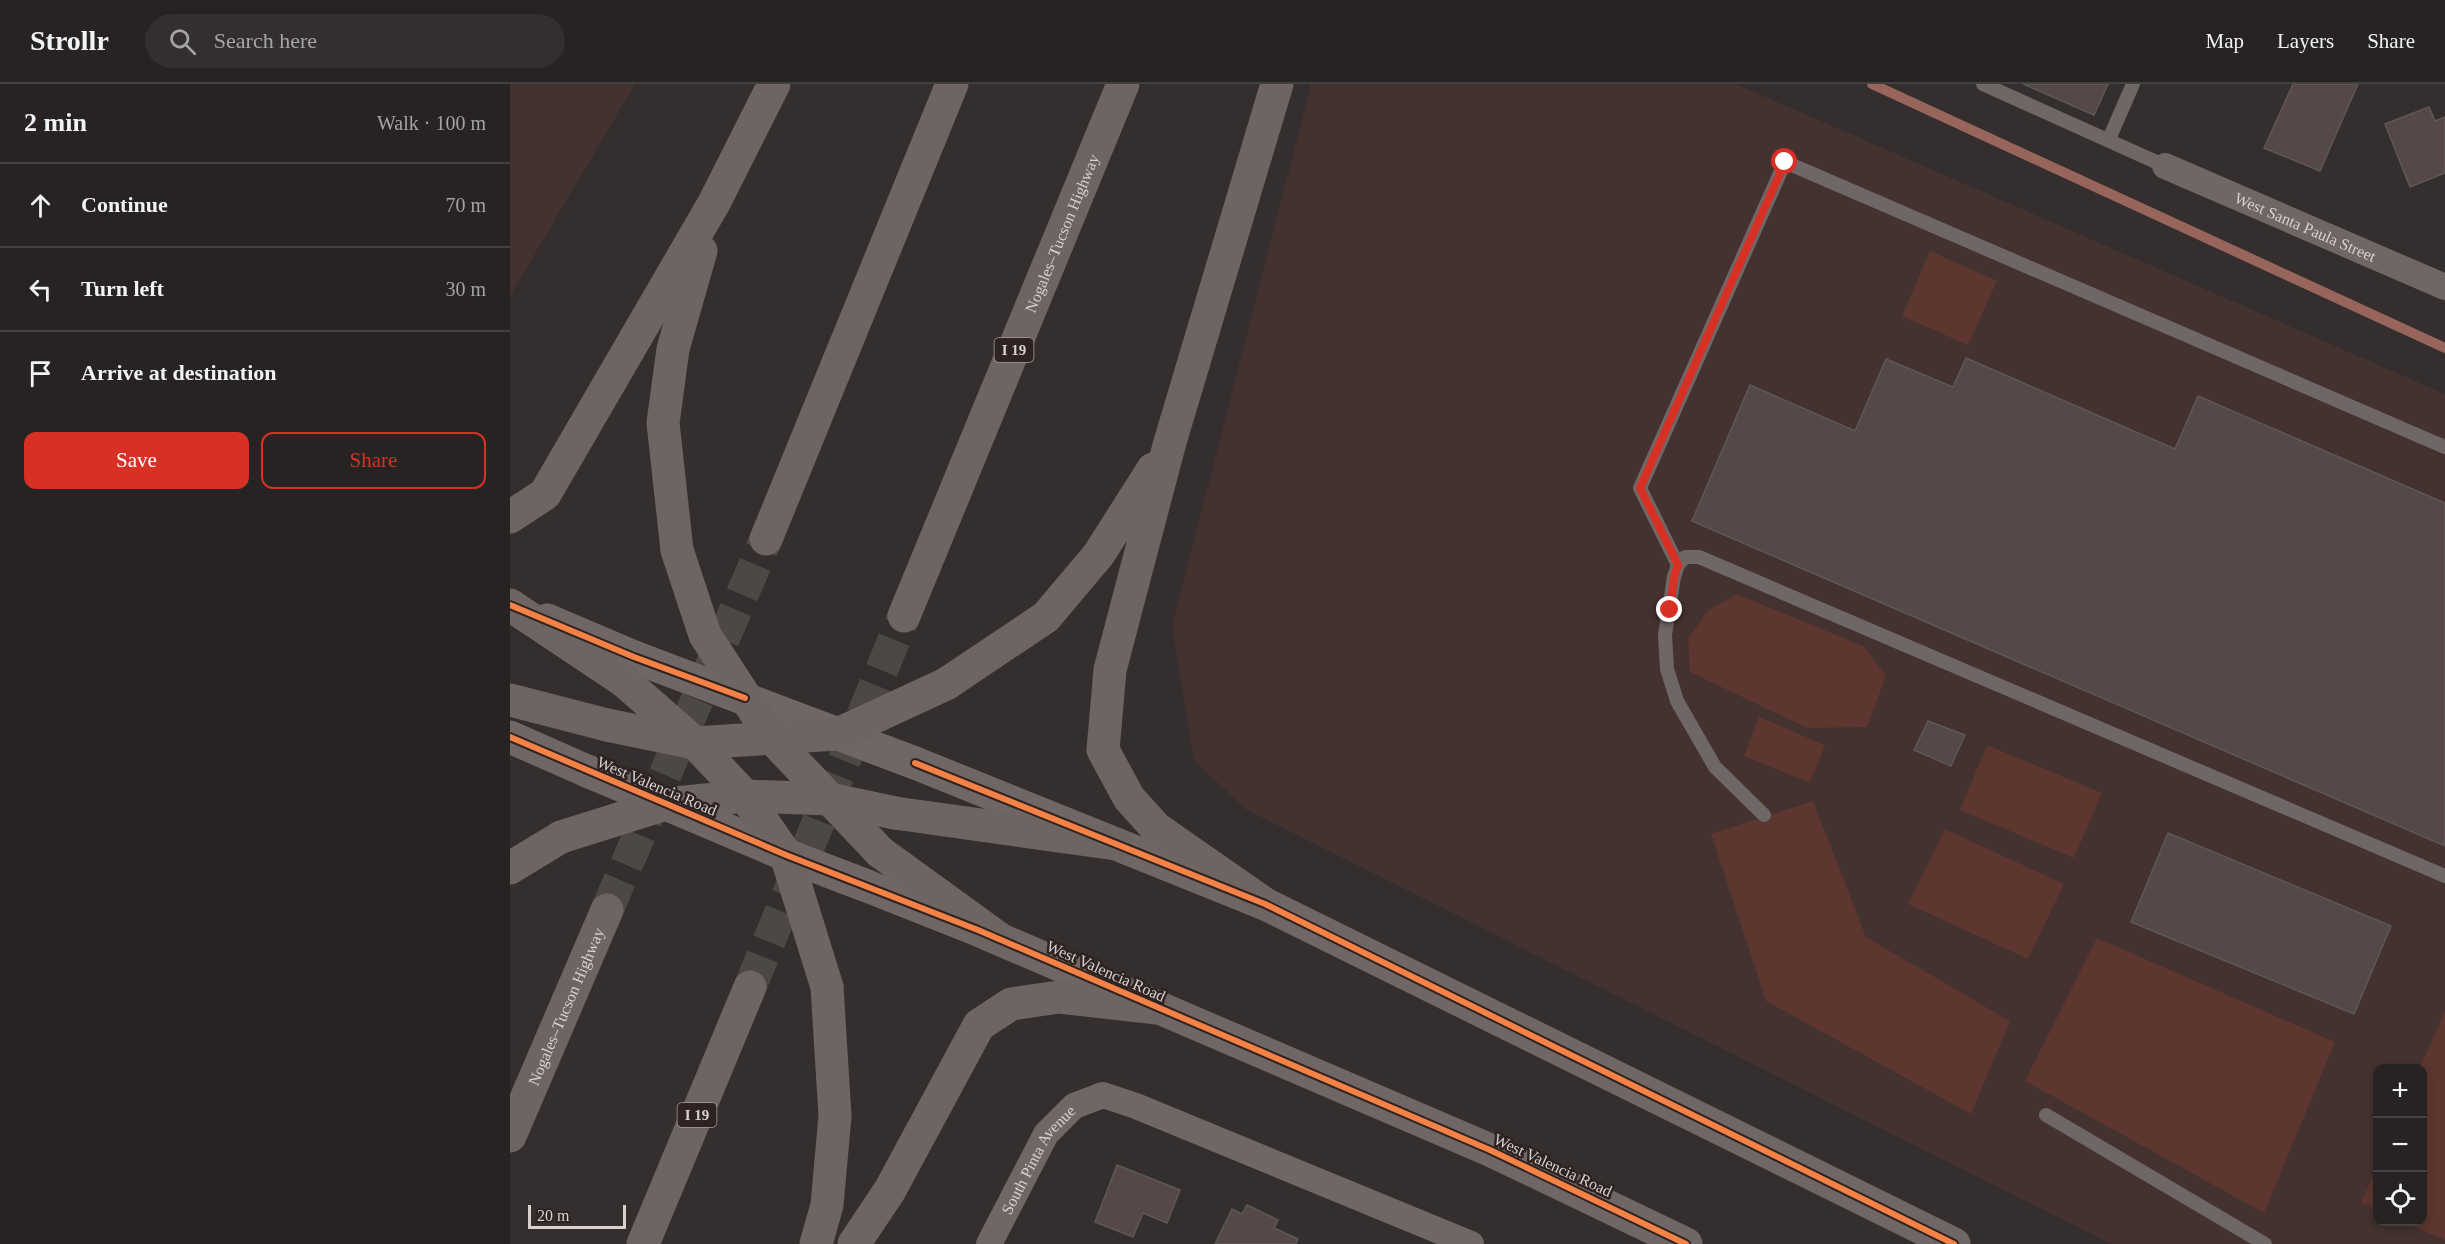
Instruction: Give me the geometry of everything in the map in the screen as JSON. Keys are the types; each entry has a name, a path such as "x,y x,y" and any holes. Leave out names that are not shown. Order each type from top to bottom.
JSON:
{"highway":[{"path":"510,517 545,494 714,203 774,84"},
{"path":"766,539 952,84"},
{"name":"Nogales–Tucson Highway","path":"904,616 1123,84"},
{"path":"1265,904 1156,828 1129,798 1103,750 1110,670 1170,442 1278,84"},
{"path":"714,203 673,348 663,423 677,550 705,635 772,738 880,852 1000,939"},
{"path":"510,700 695,743 838,734 946,684 1046,616 1099,554 1170,442"},
{"path":"510,605 629,669 745,796 786,855 827,987 835,1116 827,1205 816,1244"},
{"path":"510,868 561,837 666,804 745,796 829,799 896,813 1116,844"},
{"name":"Nogales–Tucson Highway","path":"510,1136 607,910"},
{"name":"I 19","path":"643,1244 750,987"},
{"path":"854,1244 890,1190 979,1025 1011,1004 1059,997 1157,1008"}],"main road":[{"path":"629,669 745,698 915,763 1265,904 1954,1244"},
{"name":"West Valencia Road","path":"510,736 786,855 1000,939 1490,1150 1686,1244"}],"street":[{"name":"West Santa Paula Street","path":"2165,166 2445,287"},
{"name":"South Pinta Avenue","path":"989,1244 1046,1134 1074,1106 1102,1095 1136,1106 1471,1244"}],"lane":[{"path":"1983,84 2165,166"},
{"path":"2109,139 2133,84"},
{"path":"1678,565 1640,488 1785,162 2445,447"},
{"path":"1764,815 1715,767 1677,701 1667,669 1665,635 1674,577 1678,565 1685,557 1699,557 2445,876"},
{"path":"2046,1115 2265,1244"}],"shaded area":[{"path":"510,84 635,84 510,296"},
{"path":"1311,84 1736,84 2445,394 2445,1244 2111,1244 1245,809 1194,760 1172,626"},
{"path":"1930,251 1997,281 1968,345 1902,316"},
{"path":"1737,594 1863,646 1886,676 1867,727 1807,728 1690,672 1688,639 1707,611"},
{"path":"1759,717 1825,745 1810,783 1744,756"},
{"path":"1987,745 2102,793 2074,858 1960,810"},
{"path":"1813,801 1866,937 2010,1021 1971,1114 1766,1001 1711,834"},
{"path":"1945,829 2064,884 2028,959 1908,904"},
{"path":"2097,938 2335,1042 2264,1213 2025,1081"},
{"path":"2445,1011 2445,1240 2412,1226 2427,1226 2427,1064 2422,1064"},
{"path":"2373,1175 2373,1208 2361,1203"}],"building":[{"path":"2023,84 2108,84 2094,115"},
{"path":"2293,84 2358,84 2320,171 2264,148"},
{"path":"2429,107 2435,121 2445,117 2445,173 2410,187 2385,124"},
{"path":"1966,358 2175,449 2198,396 2445,503 2445,846 1692,521 1750,385 1855,431 1886,359 1953,387"},
{"path":"1928,721 1965,735 1951,766 1914,750"},
{"path":"2168,833 2391,926 2354,1014 2131,922"},
{"path":"1117,1165 1180,1190 1167,1223 1143,1213 1133,1237 1095,1222"},
{"path":"1247,1205 1278,1220 1274,1228 1298,1239 1296,1244 1215,1244 1232,1209 1242,1214"}],"waterway":[{"path":"1872,84 2445,348"}],"tunnel":[{"path":"607,910 766,539"},
{"path":"750,987 904,616"}],"cycle path":[{"path":"510,605 634,657 745,698"},
{"path":"510,737 786,855 978,930 1490,1150 1686,1244"},
{"path":"915,763 1265,904 1954,1244"}],"route":[{"path":"1670,610 1674,577 1678,565 1640,488 1785,162"}]}
